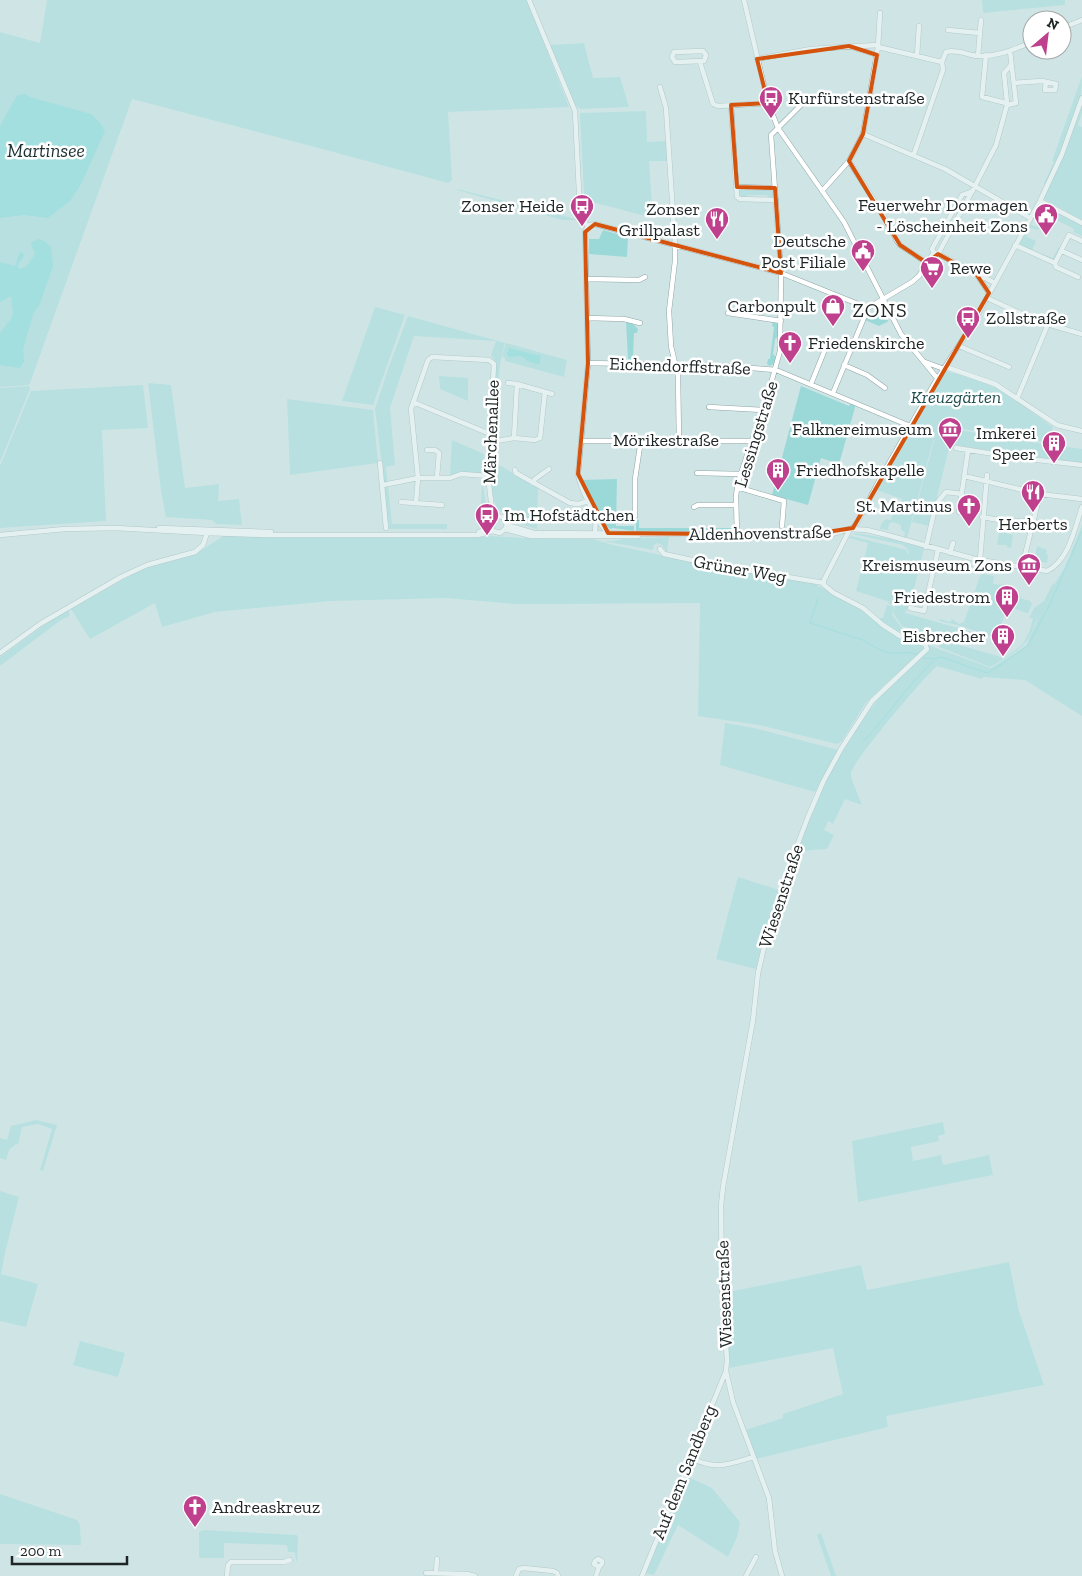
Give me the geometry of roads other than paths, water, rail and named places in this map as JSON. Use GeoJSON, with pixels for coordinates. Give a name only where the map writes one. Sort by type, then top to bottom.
{"type":"FeatureCollection","features":[{"type":"Feature","properties":{"kind":"street"},"geometry":{"type":"LineString","coordinates":[[529,0],[575,111],[581,216],[588,226]]}},
{"type":"Feature","properties":{"kind":"street"},"geometry":{"type":"LineString","coordinates":[[744,0],[768,103],[778,128],[847,227],[901,334],[938,378]]}},
{"type":"Feature","properties":{"kind":"street"},"geometry":{"type":"LineString","coordinates":[[822,191],[849,161],[863,134],[877,55],[880,13]]}},
{"type":"Feature","properties":{"kind":"street"},"geometry":{"type":"LineString","coordinates":[[978,56],[981,20]]}},
{"type":"Feature","properties":{"kind":"street"},"geometry":{"type":"LineString","coordinates":[[917,56],[919,26]]}},
{"type":"Feature","properties":{"kind":"street"},"geometry":{"type":"LineString","coordinates":[[948,30],[980,33]]}},
{"type":"Feature","properties":{"kind":"street"},"geometry":{"type":"LineString","coordinates":[[848,46],[877,55]]}},
{"type":"Feature","properties":{"kind":"street"},"geometry":{"type":"LineString","coordinates":[[757,59],[811,48],[878,46],[942,62]]}},
{"type":"Feature","properties":{"kind":"street"},"geometry":{"type":"LineString","coordinates":[[914,154],[943,70],[942,62],[946,52],[951,51],[978,56],[1010,51],[1022,46]]}},
{"type":"Feature","properties":{"kind":"street"},"geometry":{"type":"LineString","coordinates":[[703,51],[706,53],[706,59],[700,62],[675,62],[672,54],[674,52],[703,51]]}},
{"type":"Feature","properties":{"kind":"street"},"geometry":{"type":"LineString","coordinates":[[986,55],[982,97],[1007,104],[1016,103],[1010,51]]}},
{"type":"Feature","properties":{"kind":"street"},"geometry":{"type":"LineString","coordinates":[[700,62],[713,104],[718,106],[768,103]]}},
{"type":"Feature","properties":{"kind":"street"},"geometry":{"type":"LineString","coordinates":[[994,283],[936,254],[932,250],[962,195],[974,189],[996,145],[1007,104],[1004,73],[1011,65]]}},
{"type":"Feature","properties":{"kind":"street"},"geometry":{"type":"LineString","coordinates":[[1014,83],[1037,80],[1046,82]]}},
{"type":"Feature","properties":{"kind":"street"},"geometry":{"type":"LineString","coordinates":[[660,87],[667,116],[675,245],[669,311],[671,346],[678,376],[679,440]]}},
{"type":"Feature","properties":{"kind":"street"},"geometry":{"type":"LineString","coordinates":[[778,128],[810,96],[812,98]]}},
{"type":"Feature","properties":{"kind":"street"},"geometry":{"type":"LineString","coordinates":[[824,583],[828,571],[850,529],[858,521],[910,426],[959,346],[1040,201],[1062,154],[1082,98]]}},
{"type":"Feature","properties":{"kind":"street"},"geometry":{"type":"LineString","coordinates":[[731,105],[738,199],[776,200]]}},
{"type":"Feature","properties":{"kind":"street","name":"Lessingstraße"},"geometry":{"type":"LineString","coordinates":[[737,535],[736,505],[740,474],[763,410],[780,351],[781,273],[770,140],[771,135],[778,128]]}},
{"type":"Feature","properties":{"kind":"street"},"geometry":{"type":"LineString","coordinates":[[863,134],[914,154],[945,169],[974,189],[1030,218]]}},
{"type":"Feature","properties":{"kind":"street"},"geometry":{"type":"LineString","coordinates":[[849,161],[882,213],[896,241],[927,263]]}},
{"type":"Feature","properties":{"kind":"street"},"geometry":{"type":"LineString","coordinates":[[736,187],[775,188]]}},
{"type":"Feature","properties":{"kind":"street"},"geometry":{"type":"LineString","coordinates":[[1040,201],[1082,223]]}},
{"type":"Feature","properties":{"kind":"street"},"geometry":{"type":"LineString","coordinates":[[608,533],[601,525],[583,490],[578,474],[588,363],[585,232],[588,226],[594,224],[781,273],[868,308]]}},
{"type":"Feature","properties":{"kind":"street"},"geometry":{"type":"LineString","coordinates":[[1055,263],[1069,235],[1082,241]]}},
{"type":"Feature","properties":{"kind":"street"},"geometry":{"type":"LineString","coordinates":[[1015,245],[1055,263],[1056,267],[1078,277]]}},
{"type":"Feature","properties":{"kind":"street"},"geometry":{"type":"LineString","coordinates":[[1062,251],[1082,260]]}},
{"type":"Feature","properties":{"kind":"street"},"geometry":{"type":"LineString","coordinates":[[833,393],[868,308],[912,282],[936,254]]}},
{"type":"Feature","properties":{"kind":"street"},"geometry":{"type":"LineString","coordinates":[[977,275],[988,295],[1048,324],[1082,334]]}},
{"type":"Feature","properties":{"kind":"street"},"geometry":{"type":"LineString","coordinates":[[587,279],[639,280],[645,277]]}},
{"type":"Feature","properties":{"kind":"street"},"geometry":{"type":"LineString","coordinates":[[728,314],[781,321]]}},
{"type":"Feature","properties":{"kind":"street"},"geometry":{"type":"LineString","coordinates":[[587,318],[624,319],[640,323]]}},
{"type":"Feature","properties":{"kind":"street"},"geometry":{"type":"LineString","coordinates":[[1017,399],[1048,324]]}},
{"type":"Feature","properties":{"kind":"street"},"geometry":{"type":"LineString","coordinates":[[811,384],[828,342]]}},
{"type":"Feature","properties":{"kind":"street"},"geometry":{"type":"LineString","coordinates":[[959,346],[1009,367]]}},
{"type":"Feature","properties":{"kind":"street","name":"Märchenallee"},"geometry":{"type":"LineString","coordinates":[[413,402],[430,357],[493,362],[488,476],[493,518]]}},
{"type":"Feature","properties":{"kind":"street"},"geometry":{"type":"LineString","coordinates":[[921,360],[995,384],[1057,425],[1082,431]]}},
{"type":"Feature","properties":{"kind":"street","name":"Eichendorffstraße"},"geometry":{"type":"LineString","coordinates":[[588,363],[726,366],[776,370],[910,426]]}},
{"type":"Feature","properties":{"kind":"street"},"geometry":{"type":"LineString","coordinates":[[844,365],[867,375],[885,388]]}},
{"type":"Feature","properties":{"kind":"street"},"geometry":{"type":"LineString","coordinates":[[508,382],[552,394]]}},
{"type":"Feature","properties":{"kind":"street"},"geometry":{"type":"LineString","coordinates":[[514,438],[517,384]]}},
{"type":"Feature","properties":{"kind":"street"},"geometry":{"type":"LineString","coordinates":[[490,442],[514,438],[535,440],[540,438],[545,392]]}},
{"type":"Feature","properties":{"kind":"street"},"geometry":{"type":"LineString","coordinates":[[416,503],[418,478],[411,409],[413,402],[490,434]]}},
{"type":"Feature","properties":{"kind":"street"},"geometry":{"type":"LineString","coordinates":[[709,407],[763,410]]}},
{"type":"Feature","properties":{"kind":"street"},"geometry":{"type":"LineString","coordinates":[[635,516],[636,479],[641,440]]}},
{"type":"Feature","properties":{"kind":"street","name":"Mörikestraße"},"geometry":{"type":"LineString","coordinates":[[580,441],[752,441]]}},
{"type":"Feature","properties":{"kind":"street"},"geometry":{"type":"LineString","coordinates":[[956,448],[1082,465]]}},
{"type":"Feature","properties":{"kind":"street"},"geometry":{"type":"LineString","coordinates":[[427,450],[438,452],[437,477]]}},
{"type":"Feature","properties":{"kind":"street"},"geometry":{"type":"LineString","coordinates":[[959,512],[968,450]]}},
{"type":"Feature","properties":{"kind":"street"},"geometry":{"type":"LineString","coordinates":[[380,463],[386,528]]}},
{"type":"Feature","properties":{"kind":"street"},"geometry":{"type":"LineString","coordinates":[[533,483],[549,469]]}},
{"type":"Feature","properties":{"kind":"street"},"geometry":{"type":"LineString","coordinates":[[515,470],[516,473],[570,503],[578,504],[589,501]]}},
{"type":"Feature","properties":{"kind":"street"},"geometry":{"type":"LineString","coordinates":[[697,473],[740,474]]}},
{"type":"Feature","properties":{"kind":"street"},"geometry":{"type":"LineString","coordinates":[[383,485],[418,478],[450,478],[461,474],[488,476]]}},
{"type":"Feature","properties":{"kind":"street"},"geometry":{"type":"LineString","coordinates":[[964,476],[987,478],[1040,494],[1082,499]]}},
{"type":"Feature","properties":{"kind":"street"},"geometry":{"type":"LineString","coordinates":[[980,560],[982,517],[987,478]]}},
{"type":"Feature","properties":{"kind":"street"},"geometry":{"type":"LineString","coordinates":[[737,487],[784,501],[782,526]]}},
{"type":"Feature","properties":{"kind":"street"},"geometry":{"type":"LineString","coordinates":[[926,547],[936,504],[946,492],[962,494]]}},
{"type":"Feature","properties":{"kind":"street"},"geometry":{"type":"LineString","coordinates":[[1022,567],[1040,494]]}},
{"type":"Feature","properties":{"kind":"street"},"geometry":{"type":"LineString","coordinates":[[401,502],[442,505]]}},
{"type":"Feature","properties":{"kind":"street","name":"Märchenallee"},"geometry":{"type":"LineString","coordinates":[[491,502],[499,516]]}},
{"type":"Feature","properties":{"kind":"street"},"geometry":{"type":"LineString","coordinates":[[694,507],[698,505],[736,505]]}},
{"type":"Feature","properties":{"kind":"street","name":"Aldenhovenstraße"},"geometry":{"type":"LineString","coordinates":[[598,535],[608,533],[822,534],[850,529],[867,530],[980,560],[1049,571],[1062,559],[1082,507]]}},
{"type":"Feature","properties":{"kind":"street"},"geometry":{"type":"LineString","coordinates":[[596,515],[598,535]]}},
{"type":"Feature","properties":{"kind":"street"},"geometry":{"type":"LineString","coordinates":[[115,528],[207,533],[300,534],[471,534],[484,534],[493,531],[500,533],[506,527],[506,520],[499,516],[493,518],[490,525],[481,532],[471,534]]}},
{"type":"Feature","properties":{"kind":"street"},"geometry":{"type":"LineString","coordinates":[[982,517],[1034,521]]}},
{"type":"Feature","properties":{"kind":"street"},"geometry":{"type":"LineString","coordinates":[[858,521],[867,530]]}},
{"type":"Feature","properties":{"kind":"street"},"geometry":{"type":"LineString","coordinates":[[490,525],[493,531]]}},
{"type":"Feature","properties":{"kind":"street"},"geometry":{"type":"LineString","coordinates":[[598,535],[601,525]]}},
{"type":"Feature","properties":{"kind":"street"},"geometry":{"type":"LineString","coordinates":[[506,527],[531,536],[582,537],[584,535],[598,535]]}},
{"type":"Feature","properties":{"kind":"street","name":"Aldenhovenstraße"},"geometry":{"type":"LineString","coordinates":[[506,527],[534,533],[598,535],[669,534]]}},
{"type":"Feature","properties":{"kind":"street"},"geometry":{"type":"LineString","coordinates":[[0,535],[65,529],[115,528],[211,529],[300,534]]}},
{"type":"Feature","properties":{"kind":"street"},"geometry":{"type":"LineString","coordinates":[[0,653],[46,621],[120,577],[146,565],[195,552],[203,545],[207,533]]}},
{"type":"Feature","properties":{"kind":"street"},"geometry":{"type":"LineString","coordinates":[[950,553],[953,543]]}},
{"type":"Feature","properties":{"kind":"street","name":"Grüner Weg"},"geometry":{"type":"LineString","coordinates":[[660,549],[664,554],[824,583]]}},
{"type":"Feature","properties":{"kind":"street"},"geometry":{"type":"LineString","coordinates":[[910,608],[924,610],[938,550]]}},
{"type":"Feature","properties":{"kind":"street","name":"Wiesenstraße"},"geometry":{"type":"LineString","coordinates":[[726,1370],[721,1260],[723,1187],[753,1020],[758,973],[764,946],[791,860],[820,788],[841,749],[872,700],[927,649],[926,644],[892,632],[870,612],[834,593],[824,583]]}},
{"type":"Feature","properties":{"kind":"street"},"geometry":{"type":"LineString","coordinates":[[726,1370],[733,1402],[769,1498],[775,1551],[782,1576]]}},
{"type":"Feature","properties":{"kind":"street","name":"Auf dem Sandberg"},"geometry":{"type":"LineString","coordinates":[[645,1575],[726,1370]]}},
{"type":"Feature","properties":{"kind":"street"},"geometry":{"type":"LineString","coordinates":[[690,1458],[718,1467],[753,1457]]}},
{"type":"Feature","properties":{"kind":"street"},"geometry":{"type":"LineString","coordinates":[[746,1576],[756,1557]]}},
{"type":"Feature","properties":{"kind":"street"},"geometry":{"type":"LineString","coordinates":[[436,1572],[437,1559]]}},
{"type":"Feature","properties":{"kind":"street"},"geometry":{"type":"LineString","coordinates":[[227,1576],[228,1565],[231,1562],[284,1562],[290,1560]]}},
{"type":"Feature","properties":{"kind":"street"},"geometry":{"type":"LineString","coordinates":[[596,1576],[599,1567]]}},
{"type":"Feature","properties":{"kind":"street"},"geometry":{"type":"LineString","coordinates":[[516,1576],[519,1569],[524,1568],[553,1571],[558,1576]]}},
{"type":"Feature","properties":{"kind":"street"},"geometry":{"type":"LineString","coordinates":[[426,1573],[436,1572],[475,1576]]}},
{"type":"Feature","properties":{"kind":"water","name":"Martinsee"},"geometry":{"type":"Polygon","coordinates":[[[25,94],[91,114],[105,131],[81,184],[70,201],[48,218],[24,215],[0,218],[0,126],[18,95],[25,94]]]}},
{"type":"Feature","properties":{"kind":"water"},"geometry":{"type":"Polygon","coordinates":[[[39,239],[51,247],[53,266],[40,304],[34,312],[26,338],[23,351],[24,361],[20,368],[0,365],[0,333],[11,319],[13,312],[11,296],[0,302],[0,262],[15,266],[20,252],[22,252],[24,255],[17,267],[20,269],[27,266],[35,254],[31,245],[32,242],[39,239]]]}},
{"type":"Feature","properties":{"kind":"water"},"geometry":{"type":"Polygon","coordinates":[[[509,348],[541,356],[539,364],[527,361],[521,356],[509,357],[507,354],[509,348]]]}},
{"type":"Feature","properties":{"kind":"waterway"},"geometry":{"type":"LineString","coordinates":[[923,658],[935,659],[941,657],[987,673],[1029,644],[1051,602],[1082,531]]}},
{"type":"Feature","properties":{"kind":"waterway"},"geometry":{"type":"LineString","coordinates":[[818,599],[810,623],[863,640],[885,652],[905,652],[917,655]]}},
{"type":"Feature","properties":{"kind":"waterway"},"geometry":{"type":"LineString","coordinates":[[863,742],[934,660]]}},
{"type":"Feature","properties":{"kind":"place","name":"Kurfürstenstraße"},"geometry":{"type":"Point","coordinates":[771,119]}},
{"type":"Feature","properties":{"kind":"place","name":"Zonser Heide"},"geometry":{"type":"Point","coordinates":[582,227]}},
{"type":"Feature","properties":{"kind":"place","name":"Feuerwehr Dormagen - Löscheinheit Zons"},"geometry":{"type":"Point","coordinates":[1046,236]}},
{"type":"Feature","properties":{"kind":"place","name":"Zonser Grillpalast"},"geometry":{"type":"Point","coordinates":[717,240]}},
{"type":"Feature","properties":{"kind":"place","name":"Deutsche Post Filiale"},"geometry":{"type":"Point","coordinates":[863,272]}},
{"type":"Feature","properties":{"kind":"place","name":"Rewe"},"geometry":{"type":"Point","coordinates":[932,289]}},
{"type":"Feature","properties":{"kind":"place","name":"Carbonpult"},"geometry":{"type":"Point","coordinates":[833,327]}},
{"type":"Feature","properties":{"kind":"place","name":"Zollstraße"},"geometry":{"type":"Point","coordinates":[968,339]}},
{"type":"Feature","properties":{"kind":"place","name":"Friedenskirche"},"geometry":{"type":"Point","coordinates":[790,364]}},
{"type":"Feature","properties":{"kind":"place","name":"Falknereimuseum"},"geometry":{"type":"Point","coordinates":[950,450]}},
{"type":"Feature","properties":{"kind":"place","name":"Imkerei Speer"},"geometry":{"type":"Point","coordinates":[1054,464]}},
{"type":"Feature","properties":{"kind":"place","name":"Friedhofskapelle"},"geometry":{"type":"Point","coordinates":[778,491]}},
{"type":"Feature","properties":{"kind":"place","name":"Herberts"},"geometry":{"type":"Point","coordinates":[1033,513]}},
{"type":"Feature","properties":{"kind":"place","name":"St. Martinus"},"geometry":{"type":"Point","coordinates":[969,527]}},
{"type":"Feature","properties":{"kind":"place","name":"Im Hofstädtchen"},"geometry":{"type":"Point","coordinates":[487,536]}},
{"type":"Feature","properties":{"kind":"place","name":"Kreismuseum Zons"},"geometry":{"type":"Point","coordinates":[1029,586]}},
{"type":"Feature","properties":{"kind":"place","name":"Friedestrom"},"geometry":{"type":"Point","coordinates":[1007,618]}},
{"type":"Feature","properties":{"kind":"place","name":"Eisbrecher"},"geometry":{"type":"Point","coordinates":[1003,657]}},
{"type":"Feature","properties":{"kind":"place","name":"Andreaskreuz"},"geometry":{"type":"Point","coordinates":[195,1528]}},
{"type":"Feature","properties":{"kind":"district","name":"ZONS"},"geometry":{"type":"Point","coordinates":[880,310]}},
{"type":"Feature","properties":{"kind":"park label","name":"Kreuzgärten"},"geometry":{"type":"Point","coordinates":[956,397]}}]}
